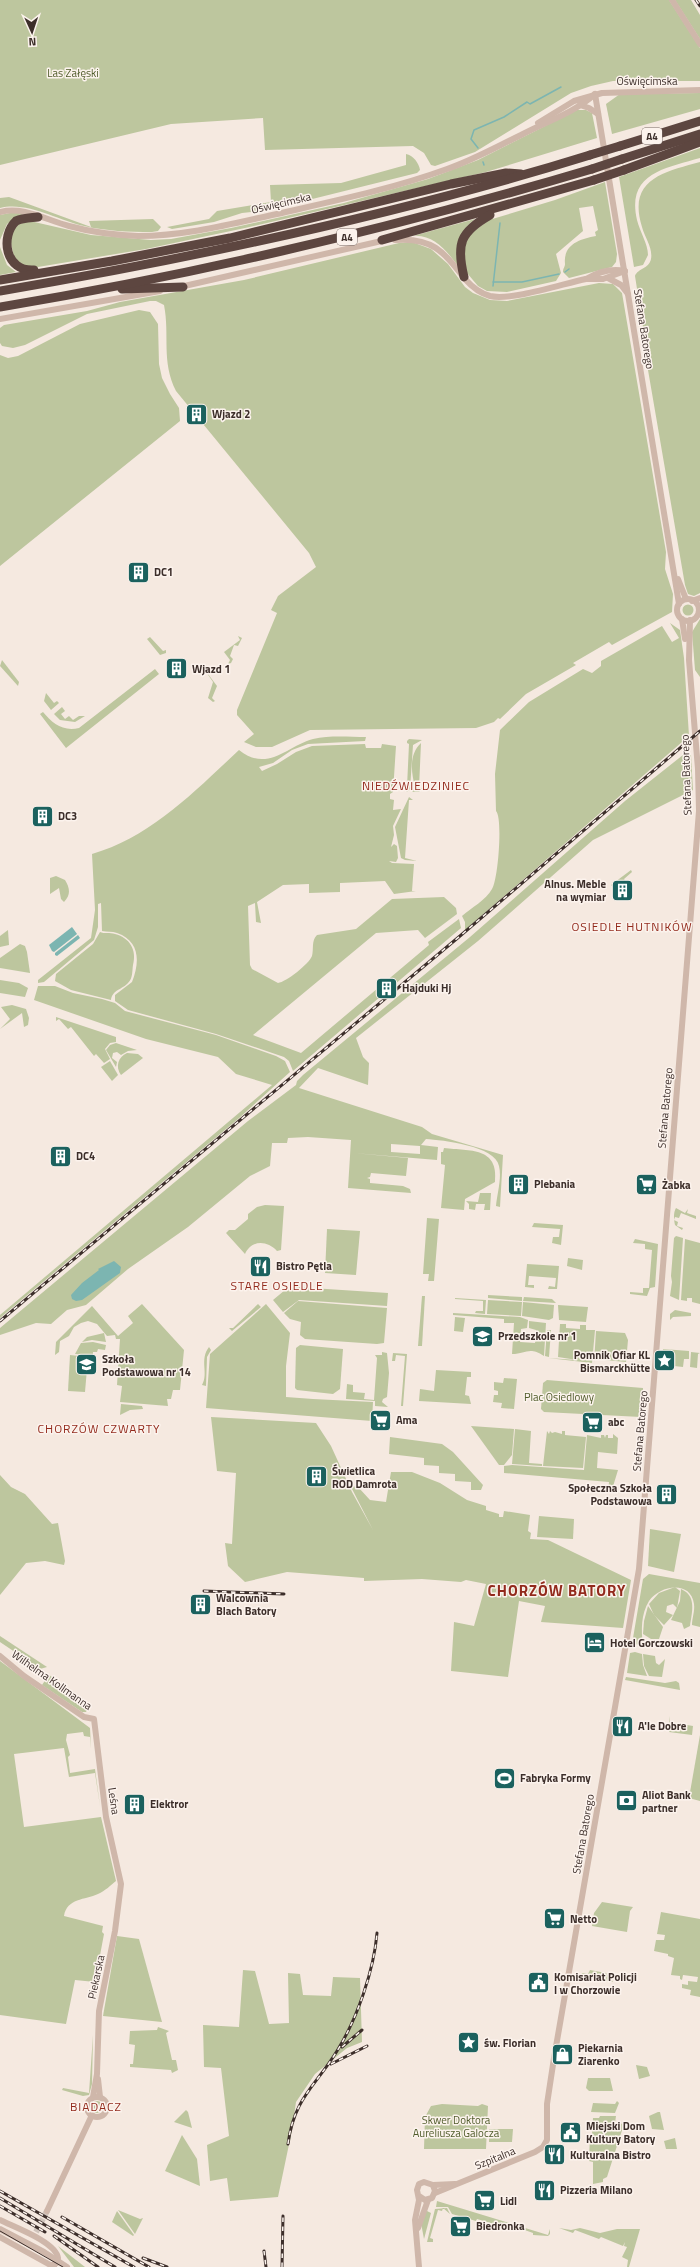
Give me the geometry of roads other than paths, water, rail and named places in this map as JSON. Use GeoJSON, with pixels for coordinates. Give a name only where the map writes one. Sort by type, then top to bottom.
{"type":"FeatureCollection","features":[{"type":"Feature","properties":{"kind":"highway","name":"A4"},"geometry":{"type":"LineString","coordinates":[[0,291],[161,263],[287,236],[529,174],[700,121]]}},
{"type":"Feature","properties":{"kind":"highway","name":"A4"},"geometry":{"type":"LineString","coordinates":[[0,307],[215,266],[336,239],[467,205],[592,169],[700,134]]}},
{"type":"Feature","properties":{"kind":"highway"},"geometry":{"type":"LineString","coordinates":[[382,240],[506,207],[594,180],[700,142]]}},
{"type":"Feature","properties":{"kind":"highway"},"geometry":{"type":"LineString","coordinates":[[0,280],[237,236],[451,184],[506,173],[529,174]]}},
{"type":"Feature","properties":{"kind":"highway"},"geometry":{"type":"LineString","coordinates":[[464,277],[459,259],[460,249],[465,234],[480,221],[506,207]]}},
{"type":"Feature","properties":{"kind":"highway"},"geometry":{"type":"LineString","coordinates":[[38,217],[22,219],[14,223],[6,232],[3,247],[8,260],[14,266],[24,270],[47,272]]}},
{"type":"Feature","properties":{"kind":"highway"},"geometry":{"type":"LineString","coordinates":[[98,289],[183,287]]}},
{"type":"Feature","properties":{"kind":"street"},"geometry":{"type":"LineString","coordinates":[[672,0],[700,44]]}},
{"type":"Feature","properties":{"kind":"street","name":"Oświęcimska"},"geometry":{"type":"LineString","coordinates":[[520,135],[574,101],[595,94],[616,91],[700,90]]}},
{"type":"Feature","properties":{"kind":"street","name":"Oświęcimska"},"geometry":{"type":"LineString","coordinates":[[0,212],[20,210],[38,217],[86,230],[119,234],[164,235],[198,231],[299,209],[422,178],[472,159],[580,106],[595,94]]}},
{"type":"Feature","properties":{"kind":"street","name":"Stefana Batorego"},"geometry":{"type":"LineString","coordinates":[[595,94],[679,604]]}},
{"type":"Feature","properties":{"kind":"street"},"geometry":{"type":"LineString","coordinates":[[580,106],[589,108],[598,114]]}},
{"type":"Feature","properties":{"kind":"street"},"geometry":{"type":"LineString","coordinates":[[0,319],[183,287],[382,240],[413,239],[426,242],[442,252],[480,293],[501,297],[586,279],[594,275],[613,270],[625,271]]}},
{"type":"Feature","properties":{"kind":"street"},"geometry":{"type":"LineString","coordinates":[[586,279],[595,281],[608,278],[625,271]]}},
{"type":"Feature","properties":{"kind":"street"},"geometry":{"type":"LineString","coordinates":[[608,278],[621,285],[629,295]]}},
{"type":"Feature","properties":{"kind":"street","name":"Stefana Batorego"},"geometry":{"type":"LineString","coordinates":[[674,567],[689,600]]}},
{"type":"Feature","properties":{"kind":"street"},"geometry":{"type":"LineString","coordinates":[[689,600],[699,607],[697,615],[690,620],[682,619],[677,611],[679,604],[689,600],[700,598]]}},
{"type":"Feature","properties":{"kind":"street","name":"Stefana Batorego"},"geometry":{"type":"LineString","coordinates":[[541,2149],[547,2140],[547,2104],[555,2048],[639,1569],[669,1178],[684,1017],[698,811],[698,777],[689,660],[682,619]]}},
{"type":"Feature","properties":{"kind":"street","name":"Stefana Batorego"},"geometry":{"type":"LineString","coordinates":[[689,660],[690,620]]}},
{"type":"Feature","properties":{"kind":"street","name":"Wilhelma Kollmanna"},"geometry":{"type":"LineString","coordinates":[[0,1656],[24,1676],[84,1717],[94,1719]]}},
{"type":"Feature","properties":{"kind":"street","name":"Leśna"},"geometry":{"type":"LineString","coordinates":[[94,1719],[106,1817],[122,1884]]}},
{"type":"Feature","properties":{"kind":"street","name":"Piekarska"},"geometry":{"type":"LineString","coordinates":[[93,2097],[97,2074],[99,2011],[115,1931],[122,1884]]}},
{"type":"Feature","properties":{"kind":"street","name":"Piekarska"},"geometry":{"type":"LineString","coordinates":[[97,2074],[100,2097]]}},
{"type":"Feature","properties":{"kind":"street"},"geometry":{"type":"LineString","coordinates":[[93,2097],[100,2097],[106,2102],[106,2110],[100,2116],[92,2115],[88,2111],[87,2103],[93,2097]]}},
{"type":"Feature","properties":{"kind":"street"},"geometry":{"type":"LineString","coordinates":[[47,2211],[92,2115]]}},
{"type":"Feature","properties":{"kind":"street","name":"Szpitalna"},"geometry":{"type":"LineString","coordinates":[[435,2193],[541,2149]]}},
{"type":"Feature","properties":{"kind":"street"},"geometry":{"type":"LineString","coordinates":[[418,2229],[428,2200],[435,2193],[433,2185],[427,2182],[420,2184],[417,2190],[419,2196],[416,2220],[418,2229],[419,2267]]}},
{"type":"Feature","properties":{"kind":"street","name":"Szpitalna"},"geometry":{"type":"LineString","coordinates":[[433,2185],[456,2184]]}},
{"type":"Feature","properties":{"kind":"street"},"geometry":{"type":"LineString","coordinates":[[419,2196],[428,2200]]}},
{"type":"Feature","properties":{"kind":"street"},"geometry":{"type":"LineString","coordinates":[[0,2220],[34,2234],[55,2252],[58,2260]]}},
{"type":"Feature","properties":{"kind":"street"},"geometry":{"type":"LineString","coordinates":[[0,2229],[58,2260],[67,2267]]}},
{"type":"Feature","properties":{"kind":"street"},"geometry":{"type":"LineString","coordinates":[[0,2237],[53,2266],[58,2260]]}},
{"type":"Feature","properties":{"kind":"water"},"geometry":{"type":"Polygon","coordinates":[[[72,927],[77,934],[54,952],[52,951],[49,945],[72,927]]]}},
{"type":"Feature","properties":{"kind":"water"},"geometry":{"type":"Polygon","coordinates":[[[78,935],[80,938],[57,956],[55,955],[55,953],[78,935]]]}},
{"type":"Feature","properties":{"kind":"water"},"geometry":{"type":"Polygon","coordinates":[[[114,1261],[121,1267],[120,1273],[82,1300],[76,1301],[72,1299],[71,1295],[82,1283],[99,1270],[98,1269],[114,1261]]]}},
{"type":"Feature","properties":{"kind":"waterway"},"geometry":{"type":"LineString","coordinates":[[478,148],[471,139],[474,130],[504,117],[527,102],[530,104],[561,87]]}},
{"type":"Feature","properties":{"kind":"waterway"},"geometry":{"type":"LineString","coordinates":[[493,286],[500,223]]}},
{"type":"Feature","properties":{"kind":"waterway"},"geometry":{"type":"LineString","coordinates":[[565,272],[569,269]]}},
{"type":"Feature","properties":{"kind":"waterway"},"geometry":{"type":"LineString","coordinates":[[493,282],[522,282],[559,274]]}},
{"type":"Feature","properties":{"kind":"tunnel"},"geometry":{"type":"LineString","coordinates":[[36,2232],[47,2211]]}},
{"type":"Feature","properties":{"kind":"tram line"},"geometry":{"type":"LineString","coordinates":[[0,2231],[63,2267]]}},
{"type":"Feature","properties":{"kind":"railway"},"geometry":{"type":"LineString","coordinates":[[696,0],[700,6]]}},
{"type":"Feature","properties":{"kind":"railway"},"geometry":{"type":"LineString","coordinates":[[0,1321],[460,936],[700,731]]}},
{"type":"Feature","properties":{"kind":"railway"},"geometry":{"type":"LineString","coordinates":[[204,1591],[284,1594]]}},
{"type":"Feature","properties":{"kind":"railway"},"geometry":{"type":"LineString","coordinates":[[288,2144],[291,2128],[300,2104],[337,2051],[358,2009],[372,1963],[377,1933]]}},
{"type":"Feature","properties":{"kind":"railway"},"geometry":{"type":"LineString","coordinates":[[342,2047],[362,2030]]}},
{"type":"Feature","properties":{"kind":"railway"},"geometry":{"type":"LineString","coordinates":[[331,2064],[367,2046]]}},
{"type":"Feature","properties":{"kind":"railway"},"geometry":{"type":"LineString","coordinates":[[0,2191],[134,2267]]}},
{"type":"Feature","properties":{"kind":"railway"},"geometry":{"type":"LineString","coordinates":[[0,2198],[115,2267]]}},
{"type":"Feature","properties":{"kind":"railway"},"geometry":{"type":"LineString","coordinates":[[0,2206],[45,2232]]}},
{"type":"Feature","properties":{"kind":"railway"},"geometry":{"type":"LineString","coordinates":[[282,2267],[283,2216]]}},
{"type":"Feature","properties":{"kind":"railway"},"geometry":{"type":"LineString","coordinates":[[62,2217],[149,2267]]}},
{"type":"Feature","properties":{"kind":"railway"},"geometry":{"type":"LineString","coordinates":[[54,2236],[98,2267]]}},
{"type":"Feature","properties":{"kind":"railway"},"geometry":{"type":"LineString","coordinates":[[264,2251],[266,2267]]}},
{"type":"Feature","properties":{"kind":"railway"},"geometry":{"type":"LineString","coordinates":[[143,2258],[167,2267]]}},
{"type":"Feature","properties":{"kind":"place","name":"Wjazd 2"},"geometry":{"type":"Point","coordinates":[196,414]}},
{"type":"Feature","properties":{"kind":"place","name":"DC1"},"geometry":{"type":"Point","coordinates":[138,572]}},
{"type":"Feature","properties":{"kind":"place","name":"Wjazd 1"},"geometry":{"type":"Point","coordinates":[177,669]}},
{"type":"Feature","properties":{"kind":"place","name":"DC3"},"geometry":{"type":"Point","coordinates":[42,816]}},
{"type":"Feature","properties":{"kind":"place","name":"Alnus. Meble na wymiar"},"geometry":{"type":"Point","coordinates":[622,890]}},
{"type":"Feature","properties":{"kind":"place","name":"Hajduki Hj"},"geometry":{"type":"Point","coordinates":[386,988]}},
{"type":"Feature","properties":{"kind":"place","name":"DC4"},"geometry":{"type":"Point","coordinates":[60,1156]}},
{"type":"Feature","properties":{"kind":"place","name":"Plebania"},"geometry":{"type":"Point","coordinates":[518,1184]}},
{"type":"Feature","properties":{"kind":"place","name":"Żabka"},"geometry":{"type":"Point","coordinates":[647,1185]}},
{"type":"Feature","properties":{"kind":"place","name":"Bistro Pętla"},"geometry":{"type":"Point","coordinates":[260,1266]}},
{"type":"Feature","properties":{"kind":"place","name":"Przedszkole nr 1"},"geometry":{"type":"Point","coordinates":[483,1336]}},
{"type":"Feature","properties":{"kind":"place","name":"Pomnik Ofiar KL Bismarckhütte"},"geometry":{"type":"Point","coordinates":[665,1361]}},
{"type":"Feature","properties":{"kind":"place","name":"Szkoła Podstawowa nr 14"},"geometry":{"type":"Point","coordinates":[86,1365]}},
{"type":"Feature","properties":{"kind":"place","name":"Ama"},"geometry":{"type":"Point","coordinates":[381,1420]}},
{"type":"Feature","properties":{"kind":"place","name":"abc"},"geometry":{"type":"Point","coordinates":[593,1422]}},
{"type":"Feature","properties":{"kind":"place","name":"Świetlica ROD Damrota"},"geometry":{"type":"Point","coordinates":[316,1477]}},
{"type":"Feature","properties":{"kind":"place","name":"Społeczna Szkoła Podstawowa"},"geometry":{"type":"Point","coordinates":[667,1494]}},
{"type":"Feature","properties":{"kind":"place","name":"Walcownia Blach Batory"},"geometry":{"type":"Point","coordinates":[201,1604]}},
{"type":"Feature","properties":{"kind":"place","name":"Hotel Gorczowski"},"geometry":{"type":"Point","coordinates":[594,1643]}},
{"type":"Feature","properties":{"kind":"place","name":"A'le Dobre"},"geometry":{"type":"Point","coordinates":[622,1726]}},
{"type":"Feature","properties":{"kind":"place","name":"Fabryka Formy"},"geometry":{"type":"Point","coordinates":[505,1778]}},
{"type":"Feature","properties":{"kind":"place","name":"Aliot Bank partner"},"geometry":{"type":"Point","coordinates":[627,1801]}},
{"type":"Feature","properties":{"kind":"place","name":"Elektror"},"geometry":{"type":"Point","coordinates":[135,1804]}},
{"type":"Feature","properties":{"kind":"place","name":"Netto"},"geometry":{"type":"Point","coordinates":[554,1919]}},
{"type":"Feature","properties":{"kind":"place","name":"Komisariat Policji I w Chorzowie"},"geometry":{"type":"Point","coordinates":[539,1983]}},
{"type":"Feature","properties":{"kind":"place","name":"św. Florian"},"geometry":{"type":"Point","coordinates":[469,2043]}},
{"type":"Feature","properties":{"kind":"place","name":"Piekarnia Ziarenko"},"geometry":{"type":"Point","coordinates":[563,2054]}},
{"type":"Feature","properties":{"kind":"place","name":"Miejski Dom Kultury Batory"},"geometry":{"type":"Point","coordinates":[570,2132]}},
{"type":"Feature","properties":{"kind":"place","name":"Kulturalna Bistro"},"geometry":{"type":"Point","coordinates":[555,2155]}},
{"type":"Feature","properties":{"kind":"place","name":"Pizzeria Milano"},"geometry":{"type":"Point","coordinates":[544,2190]}},
{"type":"Feature","properties":{"kind":"place","name":"Lidl"},"geometry":{"type":"Point","coordinates":[485,2201]}},
{"type":"Feature","properties":{"kind":"place","name":"Biedronka"},"geometry":{"type":"Point","coordinates":[461,2226]}},
{"type":"Feature","properties":{"kind":"district","name":"NIEDŹWIEDZINIEC"},"geometry":{"type":"Point","coordinates":[416,786]}},
{"type":"Feature","properties":{"kind":"district","name":"OSIEDLE HUTNIKÓW"},"geometry":{"type":"Point","coordinates":[632,927]}},
{"type":"Feature","properties":{"kind":"district","name":"STARE OSIEDLE"},"geometry":{"type":"Point","coordinates":[277,1286]}},
{"type":"Feature","properties":{"kind":"district","name":"CHORZÓW CZWARTY"},"geometry":{"type":"Point","coordinates":[99,1429]}},
{"type":"Feature","properties":{"kind":"district","name":"CHORZÓW BATORY"},"geometry":{"type":"Point","coordinates":[557,1591]}},
{"type":"Feature","properties":{"kind":"district","name":"BIADACZ"},"geometry":{"type":"Point","coordinates":[96,2107]}},
{"type":"Feature","properties":{"kind":"park label","name":"Las Załęski"},"geometry":{"type":"Point","coordinates":[73,73]}},
{"type":"Feature","properties":{"kind":"park label","name":"Plac Osiedlowy"},"geometry":{"type":"Point","coordinates":[559,1397]}},
{"type":"Feature","properties":{"kind":"park label","name":"Skwer Doktora Aureliusza Galocza"},"geometry":{"type":"Point","coordinates":[456,2126]}}]}
